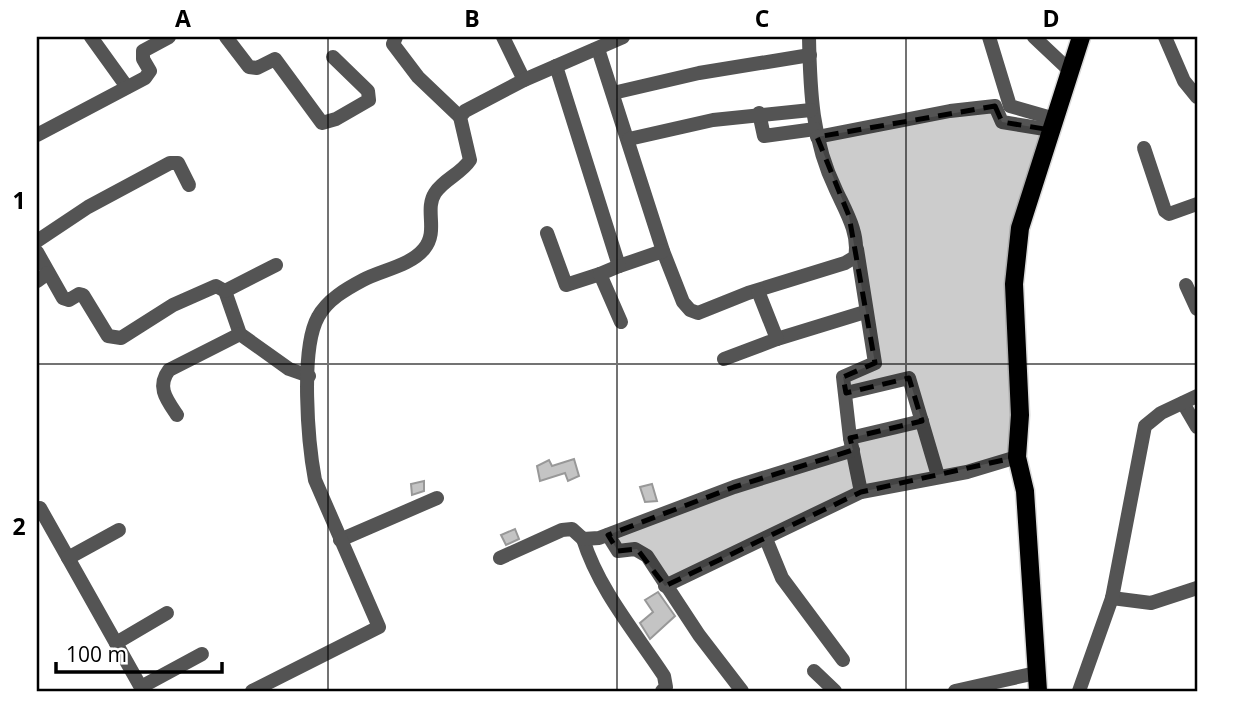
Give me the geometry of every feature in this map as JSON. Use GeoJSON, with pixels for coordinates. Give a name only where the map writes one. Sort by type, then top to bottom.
{"type":"FeatureCollection","features":[{"type":"Feature","properties":{"kind":"main road"},"geometry":{"type":"LineString","coordinates":[[1037,682],[1025,491],[1017,457],[1020,415],[1014,284],[1020,228],[1081,37]]}},
{"type":"Feature","properties":{"kind":"street"},"geometry":{"type":"LineString","coordinates":[[91,37],[127,87]]}},
{"type":"Feature","properties":{"kind":"street"},"geometry":{"type":"LineString","coordinates":[[37,135],[149,74],[143,51],[169,37]]}},
{"type":"Feature","properties":{"kind":"street"},"geometry":{"type":"LineString","coordinates":[[226,37],[249,67],[257,68],[275,59],[322,123],[336,119],[369,100],[368,91],[333,57]]}},
{"type":"Feature","properties":{"kind":"street"},"geometry":{"type":"LineString","coordinates":[[252,691],[379,627],[340,540],[313,469],[308,344],[318,315],[328,302],[363,280],[411,260],[428,242],[433,234],[432,203],[435,193],[465,168],[470,160],[460,117],[418,77],[393,44],[396,37]]}},
{"type":"Feature","properties":{"kind":"street"},"geometry":{"type":"LineString","coordinates":[[503,37],[524,80]]}},
{"type":"Feature","properties":{"kind":"street"},"geometry":{"type":"LineString","coordinates":[[460,117],[477,103],[623,37]]}},
{"type":"Feature","properties":{"kind":"street"},"geometry":{"type":"LineString","coordinates":[[809,37],[811,110],[822,161],[849,216],[857,249],[875,363],[843,377],[861,492]]}},
{"type":"Feature","properties":{"kind":"street"},"geometry":{"type":"LineString","coordinates":[[989,37],[1010,106],[1053,125]]}},
{"type":"Feature","properties":{"kind":"street"},"geometry":{"type":"LineString","coordinates":[[1034,37],[1069,71]]}},
{"type":"Feature","properties":{"kind":"street"},"geometry":{"type":"LineString","coordinates":[[1165,37],[1184,81],[1197,97]]}},
{"type":"Feature","properties":{"kind":"street"},"geometry":{"type":"LineString","coordinates":[[598,49],[663,251],[683,302],[690,310],[698,313],[845,263],[855,257],[857,249]]}},
{"type":"Feature","properties":{"kind":"street"},"geometry":{"type":"LineString","coordinates":[[613,93],[699,73],[810,55]]}},
{"type":"Feature","properties":{"kind":"street"},"geometry":{"type":"LineString","coordinates":[[556,66],[619,266]]}},
{"type":"Feature","properties":{"kind":"street"},"geometry":{"type":"LineString","coordinates":[[759,113],[764,136],[816,133],[995,106],[1002,122],[1053,125]]}},
{"type":"Feature","properties":{"kind":"street"},"geometry":{"type":"LineString","coordinates":[[629,139],[759,113],[811,110]]}},
{"type":"Feature","properties":{"kind":"street"},"geometry":{"type":"LineString","coordinates":[[1144,148],[1165,211],[1169,214],[1197,204]]}},
{"type":"Feature","properties":{"kind":"street"},"geometry":{"type":"LineString","coordinates":[[37,241],[88,207],[170,163],[178,163],[189,186]]}},
{"type":"Feature","properties":{"kind":"street"},"geometry":{"type":"LineString","coordinates":[[547,233],[566,285],[663,251]]}},
{"type":"Feature","properties":{"kind":"street"},"geometry":{"type":"LineString","coordinates":[[37,253],[42,277],[65,300],[83,295],[108,336],[114,339],[216,286],[225,291],[240,334],[289,369],[309,376]]}},
{"type":"Feature","properties":{"kind":"street"},"geometry":{"type":"LineString","coordinates":[[225,291],[276,265]]}},
{"type":"Feature","properties":{"kind":"street"},"geometry":{"type":"LineString","coordinates":[[600,274],[621,323]]}},
{"type":"Feature","properties":{"kind":"street"},"geometry":{"type":"LineString","coordinates":[[1186,285],[1197,309]]}},
{"type":"Feature","properties":{"kind":"street"},"geometry":{"type":"LineString","coordinates":[[758,291],[776,339]]}},
{"type":"Feature","properties":{"kind":"street"},"geometry":{"type":"LineString","coordinates":[[724,359],[776,339],[865,312]]}},
{"type":"Feature","properties":{"kind":"street"},"geometry":{"type":"LineString","coordinates":[[177,415],[163,393],[163,379],[169,370],[240,334]]}},
{"type":"Feature","properties":{"kind":"street"},"geometry":{"type":"LineString","coordinates":[[846,393],[908,378],[938,476]]}},
{"type":"Feature","properties":{"kind":"street"},"geometry":{"type":"LineString","coordinates":[[1079,691],[1112,598],[1145,426],[1161,413],[1197,396]]}},
{"type":"Feature","properties":{"kind":"street"},"geometry":{"type":"LineString","coordinates":[[1183,403],[1197,427]]}},
{"type":"Feature","properties":{"kind":"street"},"geometry":{"type":"LineString","coordinates":[[583,539],[608,535],[721,491],[922,421]]}},
{"type":"Feature","properties":{"kind":"street"},"geometry":{"type":"LineString","coordinates":[[665,586],[861,492],[1017,457]]}},
{"type":"Feature","properties":{"kind":"street"},"geometry":{"type":"LineString","coordinates":[[340,540],[437,498]]}},
{"type":"Feature","properties":{"kind":"street"},"geometry":{"type":"LineString","coordinates":[[40,508],[142,689],[202,654]]}},
{"type":"Feature","properties":{"kind":"street"},"geometry":{"type":"LineString","coordinates":[[500,558],[562,530],[572,529],[583,539],[589,557],[609,594],[664,676],[666,687],[662,691]]}},
{"type":"Feature","properties":{"kind":"street"},"geometry":{"type":"LineString","coordinates":[[68,558],[119,530]]}},
{"type":"Feature","properties":{"kind":"street"},"geometry":{"type":"LineString","coordinates":[[608,535],[618,551],[635,549],[647,556],[665,586],[742,691]]}},
{"type":"Feature","properties":{"kind":"street"},"geometry":{"type":"LineString","coordinates":[[766,539],[782,578],[843,660]]}},
{"type":"Feature","properties":{"kind":"street"},"geometry":{"type":"LineString","coordinates":[[1112,598],[1151,603],[1197,588]]}},
{"type":"Feature","properties":{"kind":"street"},"geometry":{"type":"LineString","coordinates":[[116,642],[167,613]]}},
{"type":"Feature","properties":{"kind":"street"},"geometry":{"type":"LineString","coordinates":[[814,671],[835,691]]}},
{"type":"Feature","properties":{"kind":"street"},"geometry":{"type":"LineString","coordinates":[[955,691],[1037,682]]}},
{"type":"Feature","properties":{"kind":"highlighted area"},"geometry":{"type":"Polygon","coordinates":[[[995,106],[1002,122],[1051,130],[1020,228],[1014,284],[1017,457],[861,492],[665,586],[637,549],[618,551],[608,535],[734,487],[853,450],[850,438],[922,421],[909,378],[846,393],[843,377],[875,363],[849,216],[817,137],[995,106]]]}},
{"type":"Feature","properties":{"kind":"building"},"geometry":{"type":"Polygon","coordinates":[[[574,459],[579,476],[568,481],[565,473],[540,481],[537,466],[549,460],[552,466],[574,459]]]}},
{"type":"Feature","properties":{"kind":"building"},"geometry":{"type":"Polygon","coordinates":[[[424,481],[424,491],[412,495],[411,484],[424,481]]]}},
{"type":"Feature","properties":{"kind":"building"},"geometry":{"type":"Polygon","coordinates":[[[652,484],[657,501],[645,502],[640,487],[652,484]]]}},
{"type":"Feature","properties":{"kind":"building"},"geometry":{"type":"Polygon","coordinates":[[[515,529],[519,539],[506,545],[501,535],[515,529]]]}},
{"type":"Feature","properties":{"kind":"building"},"geometry":{"type":"Polygon","coordinates":[[[658,592],[675,616],[650,639],[640,623],[653,612],[645,600],[658,592]]]}}]}
